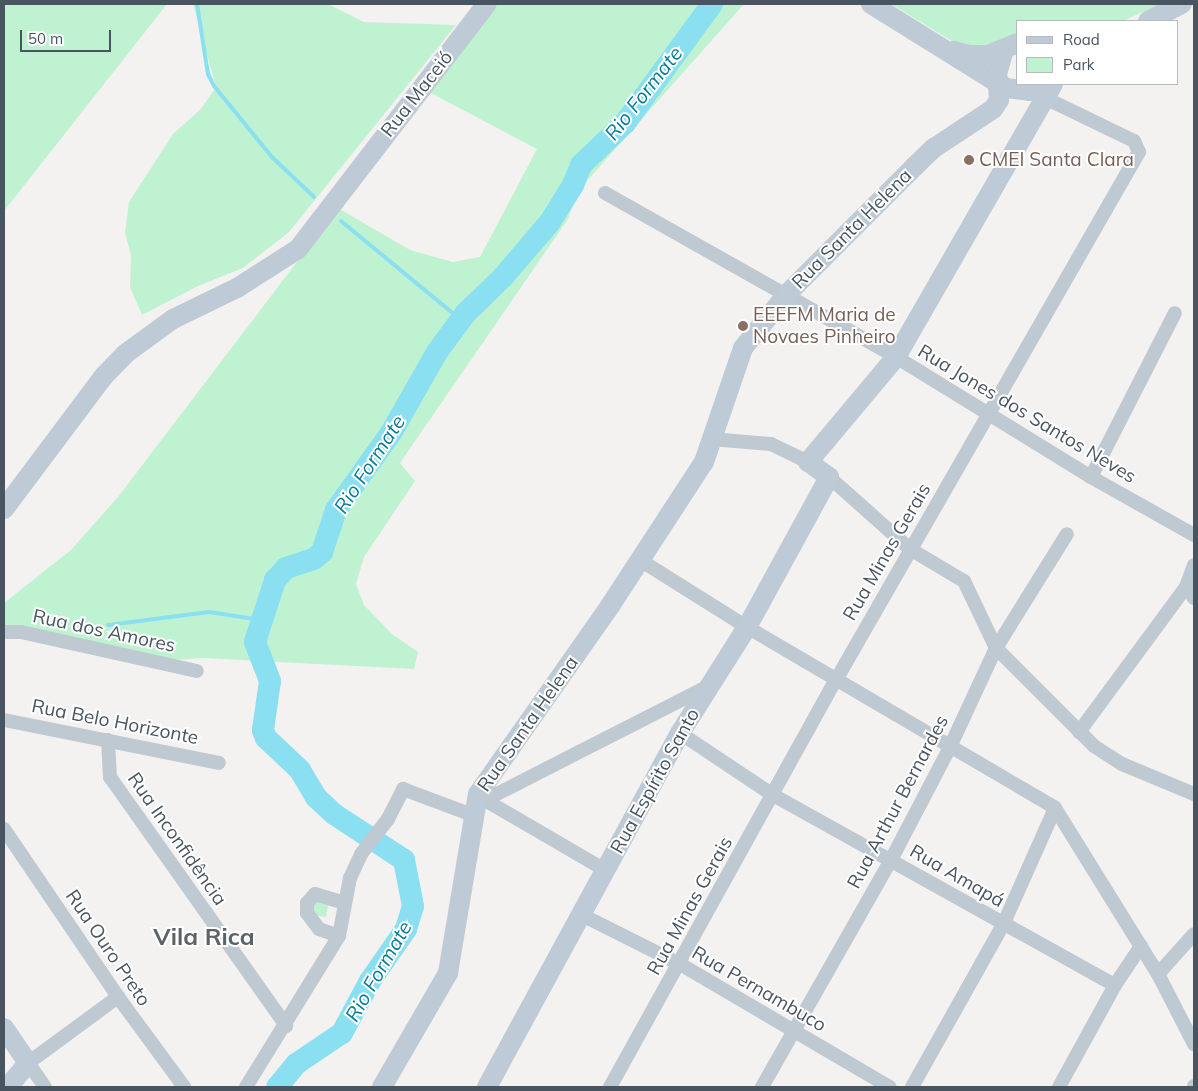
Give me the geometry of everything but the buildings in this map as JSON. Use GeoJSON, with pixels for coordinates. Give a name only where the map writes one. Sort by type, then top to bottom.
{"type":"FeatureCollection","features":[{"type":"Feature","properties":{"kind":"street","name":"Rua Maceió"},"geometry":{"type":"LineString","coordinates":[[4,509],[103,377],[125,354],[173,319],[237,288],[298,249],[348,186],[401,113],[487,4]]}},
{"type":"Feature","properties":{"kind":"street"},"geometry":{"type":"LineString","coordinates":[[871,4],[998,83],[1015,91],[1044,89]]}},
{"type":"Feature","properties":{"kind":"street"},"geometry":{"type":"LineString","coordinates":[[1150,20],[1182,4]]}},
{"type":"Feature","properties":{"kind":"street"},"geometry":{"type":"LineString","coordinates":[[944,49],[969,55],[1010,46]]}},
{"type":"Feature","properties":{"kind":"street","name":"Rua Santa Helena"},"geometry":{"type":"LineString","coordinates":[[382,1087],[448,973],[472,815],[704,462],[743,348],[787,294],[934,148],[994,109],[999,100],[997,74],[1010,46]]}},
{"type":"Feature","properties":{"kind":"street"},"geometry":{"type":"LineString","coordinates":[[808,462],[896,357],[1044,89]]}},
{"type":"Feature","properties":{"kind":"street","name":"Rua Minas Gerais"},"geometry":{"type":"LineString","coordinates":[[610,1087],[910,549],[1139,152],[1134,140],[1044,89]]}},
{"type":"Feature","properties":{"kind":"street","name":"Rua Jones dos Santos Neves"},"geometry":{"type":"LineString","coordinates":[[605,193],[896,357],[1091,477],[1194,535]]}},
{"type":"Feature","properties":{"kind":"street"},"geometry":{"type":"LineString","coordinates":[[1091,477],[1175,313]]}},
{"type":"Feature","properties":{"kind":"street"},"geometry":{"type":"LineString","coordinates":[[713,433],[771,444],[808,462],[910,549],[964,581],[996,648],[1080,732],[1122,764],[1194,794]]}},
{"type":"Feature","properties":{"kind":"street","name":"Rua Espírito Santo"},"geometry":{"type":"LineString","coordinates":[[487,1087],[680,733],[747,627],[829,478]]}},
{"type":"Feature","properties":{"kind":"street","name":"Rua Arthur Bernardes"},"geometry":{"type":"LineString","coordinates":[[762,1087],[891,860],[950,747],[996,648],[1067,534]]}},
{"type":"Feature","properties":{"kind":"street"},"geometry":{"type":"LineString","coordinates":[[640,560],[747,627],[1055,808],[1158,974],[1194,1044]]}},
{"type":"Feature","properties":{"kind":"street"},"geometry":{"type":"LineString","coordinates":[[1080,732],[1190,592],[1194,565]]}},
{"type":"Feature","properties":{"kind":"street","name":"Rua dos Amores"},"geometry":{"type":"LineString","coordinates":[[4,632],[21,632],[197,670]]}},
{"type":"Feature","properties":{"kind":"street"},"geometry":{"type":"LineString","coordinates":[[482,798],[710,686]]}},
{"type":"Feature","properties":{"kind":"street","name":"Rua Belo Horizonte"},"geometry":{"type":"LineString","coordinates":[[4,720],[218,763]]}},
{"type":"Feature","properties":{"kind":"street","name":"Rua Amapá"},"geometry":{"type":"LineString","coordinates":[[680,733],[774,795],[1114,985]]}},
{"type":"Feature","properties":{"kind":"street","name":"Rua Inconfidência"},"geometry":{"type":"LineString","coordinates":[[108,740],[110,778],[286,1026]]}},
{"type":"Feature","properties":{"kind":"street"},"geometry":{"type":"LineString","coordinates":[[246,1087],[286,1026],[339,936],[350,878],[360,854],[388,819],[403,789],[472,815]]}},
{"type":"Feature","properties":{"kind":"street"},"geometry":{"type":"LineString","coordinates":[[482,798],[606,870]]}},
{"type":"Feature","properties":{"kind":"street"},"geometry":{"type":"LineString","coordinates":[[912,1087],[1004,925],[1055,808]]}},
{"type":"Feature","properties":{"kind":"street","name":"Rua Ouro Preto"},"geometry":{"type":"LineString","coordinates":[[5,834],[118,998],[184,1087]]}},
{"type":"Feature","properties":{"kind":"street"},"geometry":{"type":"LineString","coordinates":[[339,936],[318,930],[307,913],[307,904],[315,894],[344,903]]}},
{"type":"Feature","properties":{"kind":"street","name":"Rua Pernambuco"},"geometry":{"type":"LineString","coordinates":[[580,914],[680,964],[796,1030],[890,1087]]}},
{"type":"Feature","properties":{"kind":"street"},"geometry":{"type":"LineString","coordinates":[[1158,974],[1194,934]]}},
{"type":"Feature","properties":{"kind":"street"},"geometry":{"type":"LineString","coordinates":[[1059,1087],[1114,985],[1141,946]]}},
{"type":"Feature","properties":{"kind":"street"},"geometry":{"type":"LineString","coordinates":[[8,1087],[28,1063],[118,998]]}},
{"type":"Feature","properties":{"kind":"street"},"geometry":{"type":"LineString","coordinates":[[4,1028],[45,1087]]}},
{"type":"Feature","properties":{"kind":"green space"},"geometry":{"type":"Polygon","coordinates":[[[4,4],[167,4],[4,211],[4,4]]]}},
{"type":"Feature","properties":{"kind":"green space"},"geometry":{"type":"Polygon","coordinates":[[[193,4],[328,4],[364,22],[456,25],[289,232],[243,268],[198,286],[142,315],[130,287],[131,255],[125,233],[129,202],[173,134],[201,109],[216,87],[193,4]]]}},
{"type":"Feature","properties":{"kind":"green space"},"geometry":{"type":"Polygon","coordinates":[[[496,4],[744,4],[577,192],[568,219],[400,463],[415,481],[364,557],[356,584],[364,605],[392,634],[418,652],[414,669],[203,658],[145,662],[4,627],[4,603],[71,550],[118,497],[338,208],[410,250],[453,262],[480,257],[537,149],[427,91],[496,4]]]}},
{"type":"Feature","properties":{"kind":"green space"},"geometry":{"type":"Polygon","coordinates":[[[891,4],[1160,4],[1125,20],[1016,20],[1016,40],[999,49],[965,49],[891,4]]]}},
{"type":"Feature","properties":{"kind":"green space"},"geometry":{"type":"Polygon","coordinates":[[[318,898],[329,901],[326,917],[314,915],[313,903],[318,898]]]}},
{"type":"Feature","properties":{"kind":"waterway"},"geometry":{"type":"LineString","coordinates":[[197,4],[208,74],[214,86],[272,157],[314,197]]}},
{"type":"Feature","properties":{"kind":"waterway","name":"Rio Formate"},"geometry":{"type":"LineString","coordinates":[[277,1087],[296,1064],[342,1033],[370,981],[406,929],[413,906],[404,860],[334,814],[316,797],[300,770],[266,738],[263,730],[270,681],[255,642],[275,580],[286,568],[314,559],[322,552],[336,510],[391,433],[437,352],[465,314],[503,277],[550,222],[573,185],[581,165],[625,123],[712,4]]}},
{"type":"Feature","properties":{"kind":"waterway"},"geometry":{"type":"LineString","coordinates":[[341,221],[461,320]]}},
{"type":"Feature","properties":{"kind":"waterway"},"geometry":{"type":"LineString","coordinates":[[108,625],[209,612],[261,620]]}},
{"type":"Feature","properties":{"kind":"place","name":"CMEI Santa Clara"},"geometry":{"type":"Point","coordinates":[969,160]}},
{"type":"Feature","properties":{"kind":"place","name":"EEEFM Maria de Novaes Pinheiro"},"geometry":{"type":"Point","coordinates":[743,326]}},
{"type":"Feature","properties":{"kind":"district","name":"Vila Rica"},"geometry":{"type":"Point","coordinates":[204,937]}}]}
